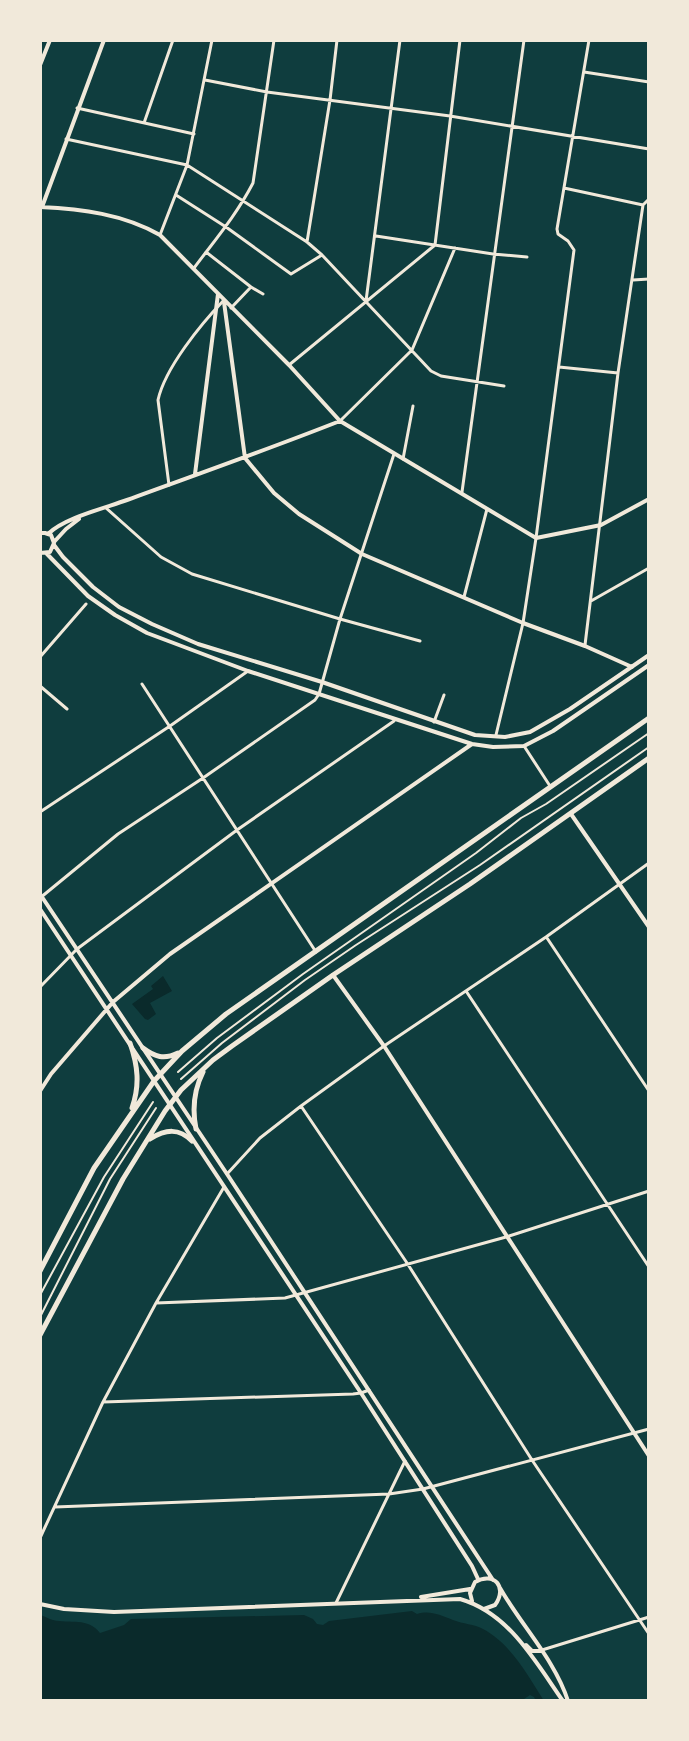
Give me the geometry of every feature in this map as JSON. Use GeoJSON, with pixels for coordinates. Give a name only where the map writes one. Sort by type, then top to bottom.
{"type":"FeatureCollection","features":[{"type":"Feature","properties":{"kind":"highway"},"geometry":{"type":"LineString","coordinates":[[40,1271],[94,1168],[154,1081],[182,1051],[226,1014],[649,718]]}},
{"type":"Feature","properties":{"kind":"highway"},"geometry":{"type":"LineString","coordinates":[[40,1335],[146,1142],[175,1097],[205,1068],[333,975],[470,884],[649,758]]}},
{"type":"Feature","properties":{"kind":"highway"},"geometry":{"type":"LineString","coordinates":[[129,1115],[136,1097],[138,1077],[130,1043]]}},
{"type":"Feature","properties":{"kind":"highway"},"geometry":{"type":"LineString","coordinates":[[143,1048],[159,1057],[170,1057],[182,1051]]}},
{"type":"Feature","properties":{"kind":"highway"},"geometry":{"type":"LineString","coordinates":[[196,1129],[194,1102],[198,1081],[205,1068]]}},
{"type":"Feature","properties":{"kind":"highway"},"geometry":{"type":"LineString","coordinates":[[146,1142],[158,1134],[174,1130],[192,1141]]}},
{"type":"Feature","properties":{"kind":"street"},"geometry":{"type":"LineString","coordinates":[[40,65],[50,40]]}},
{"type":"Feature","properties":{"kind":"street"},"geometry":{"type":"LineString","coordinates":[[104,40],[41,207],[86,210],[147,228],[160,235],[340,421],[536,538],[601,525],[649,499]]}},
{"type":"Feature","properties":{"kind":"street"},"geometry":{"type":"LineString","coordinates":[[144,123],[173,40]]}},
{"type":"Feature","properties":{"kind":"street"},"geometry":{"type":"LineString","coordinates":[[160,235],[187,165],[212,40]]}},
{"type":"Feature","properties":{"kind":"street"},"geometry":{"type":"LineString","coordinates":[[193,269],[226,227],[253,183],[274,40]]}},
{"type":"Feature","properties":{"kind":"street"},"geometry":{"type":"LineString","coordinates":[[307,242],[337,40]]}},
{"type":"Feature","properties":{"kind":"street"},"geometry":{"type":"LineString","coordinates":[[366,301],[400,40]]}},
{"type":"Feature","properties":{"kind":"street"},"geometry":{"type":"LineString","coordinates":[[289,365],[435,245],[460,40]]}},
{"type":"Feature","properties":{"kind":"street"},"geometry":{"type":"LineString","coordinates":[[462,493],[524,40]]}},
{"type":"Feature","properties":{"kind":"street"},"geometry":{"type":"LineString","coordinates":[[495,737],[523,623],[536,538],[574,250],[558,234],[558,223],[589,40]]}},
{"type":"Feature","properties":{"kind":"street"},"geometry":{"type":"LineString","coordinates":[[584,72],[649,82]]}},
{"type":"Feature","properties":{"kind":"street"},"geometry":{"type":"LineString","coordinates":[[205,80],[649,149]]}},
{"type":"Feature","properties":{"kind":"street"},"geometry":{"type":"LineString","coordinates":[[77,108],[194,134]]}},
{"type":"Feature","properties":{"kind":"street"},"geometry":{"type":"LineString","coordinates":[[66,139],[187,165],[307,242],[431,371],[441,376],[504,386]]}},
{"type":"Feature","properties":{"kind":"street"},"geometry":{"type":"LineString","coordinates":[[40,188],[48,191]]}},
{"type":"Feature","properties":{"kind":"street"},"geometry":{"type":"LineString","coordinates":[[563,188],[643,205]]}},
{"type":"Feature","properties":{"kind":"street"},"geometry":{"type":"LineString","coordinates":[[176,195],[291,274],[322,255]]}},
{"type":"Feature","properties":{"kind":"street"},"geometry":{"type":"LineString","coordinates":[[585,646],[618,373],[643,205],[649,199]]}},
{"type":"Feature","properties":{"kind":"street"},"geometry":{"type":"LineString","coordinates":[[375,236],[527,257]]}},
{"type":"Feature","properties":{"kind":"street"},"geometry":{"type":"LineString","coordinates":[[455,248],[412,350],[340,421],[42,532],[93,587],[119,607],[152,624],[198,644],[322,682],[475,735],[518,736],[548,723],[649,655]]}},
{"type":"Feature","properties":{"kind":"street"},"geometry":{"type":"LineString","coordinates":[[206,252],[263,294]]}},
{"type":"Feature","properties":{"kind":"street"},"geometry":{"type":"LineString","coordinates":[[632,280],[649,279]]}},
{"type":"Feature","properties":{"kind":"street"},"geometry":{"type":"LineString","coordinates":[[231,308],[251,287]]}},
{"type":"Feature","properties":{"kind":"street"},"geometry":{"type":"LineString","coordinates":[[195,475],[218,294]]}},
{"type":"Feature","properties":{"kind":"street"},"geometry":{"type":"LineString","coordinates":[[169,485],[158,400],[160,388],[194,335],[224,300]]}},
{"type":"Feature","properties":{"kind":"street"},"geometry":{"type":"LineString","coordinates":[[224,300],[245,458],[274,493],[299,514],[362,554],[649,674]]}},
{"type":"Feature","properties":{"kind":"street"},"geometry":{"type":"LineString","coordinates":[[559,367],[618,373]]}},
{"type":"Feature","properties":{"kind":"street"},"geometry":{"type":"LineString","coordinates":[[403,459],[413,406]]}},
{"type":"Feature","properties":{"kind":"street"},"geometry":{"type":"LineString","coordinates":[[394,454],[319,694],[309,705],[118,834],[40,896],[500,1588],[541,1651],[564,1691],[565,1701]]}},
{"type":"Feature","properties":{"kind":"street"},"geometry":{"type":"LineString","coordinates":[[106,508],[161,557],[192,574],[420,641]]}},
{"type":"Feature","properties":{"kind":"street"},"geometry":{"type":"LineString","coordinates":[[464,597],[487,509]]}},
{"type":"Feature","properties":{"kind":"street"},"geometry":{"type":"LineString","coordinates":[[85,515],[66,529],[52,550],[42,554],[88,596],[136,627],[248,671],[472,744],[524,746],[553,731],[649,665]]}},
{"type":"Feature","properties":{"kind":"street"},"geometry":{"type":"LineString","coordinates":[[591,601],[649,568]]}},
{"type":"Feature","properties":{"kind":"street"},"geometry":{"type":"LineString","coordinates":[[40,657],[86,604]]}},
{"type":"Feature","properties":{"kind":"street"},"geometry":{"type":"LineString","coordinates":[[40,812],[248,671]]}},
{"type":"Feature","properties":{"kind":"street"},"geometry":{"type":"LineString","coordinates":[[142,684],[316,952]]}},
{"type":"Feature","properties":{"kind":"street"},"geometry":{"type":"LineString","coordinates":[[40,686],[67,709]]}},
{"type":"Feature","properties":{"kind":"street"},"geometry":{"type":"LineString","coordinates":[[434,722],[444,695]]}},
{"type":"Feature","properties":{"kind":"street"},"geometry":{"type":"LineString","coordinates":[[40,987],[77,949],[237,830],[397,719]]}},
{"type":"Feature","properties":{"kind":"street"},"geometry":{"type":"LineString","coordinates":[[40,1091],[113,1002],[170,954],[472,744]]}},
{"type":"Feature","properties":{"kind":"street"},"geometry":{"type":"LineString","coordinates":[[524,746],[551,787]]}},
{"type":"Feature","properties":{"kind":"street"},"geometry":{"type":"LineString","coordinates":[[571,814],[649,927]]}},
{"type":"Feature","properties":{"kind":"street"},"geometry":{"type":"LineString","coordinates":[[227,1174],[260,1138],[301,1106],[649,863]]}},
{"type":"Feature","properties":{"kind":"street"},"geometry":{"type":"LineString","coordinates":[[40,909],[361,1393],[478,1579]]}},
{"type":"Feature","properties":{"kind":"street"},"geometry":{"type":"LineString","coordinates":[[546,937],[649,1091]]}},
{"type":"Feature","properties":{"kind":"street"},"geometry":{"type":"LineString","coordinates":[[333,975],[384,1046],[649,1456]]}},
{"type":"Feature","properties":{"kind":"street"},"geometry":{"type":"LineString","coordinates":[[466,991],[649,1267]]}},
{"type":"Feature","properties":{"kind":"street"},"geometry":{"type":"LineString","coordinates":[[301,1106],[649,1634]]}},
{"type":"Feature","properties":{"kind":"street"},"geometry":{"type":"LineString","coordinates":[[40,1538],[103,1402],[224,1187]]}},
{"type":"Feature","properties":{"kind":"street"},"geometry":{"type":"LineString","coordinates":[[156,1303],[274,1300],[305,1293],[506,1237],[649,1191]]}},
{"type":"Feature","properties":{"kind":"street"},"geometry":{"type":"LineString","coordinates":[[103,1402],[361,1393],[369,1390]]}},
{"type":"Feature","properties":{"kind":"street"},"geometry":{"type":"LineString","coordinates":[[55,1507],[389,1494],[423,1489],[649,1429]]}},
{"type":"Feature","properties":{"kind":"street"},"geometry":{"type":"LineString","coordinates":[[336,1603],[405,1461]]}},
{"type":"Feature","properties":{"kind":"street"},"geometry":{"type":"LineString","coordinates":[[472,1602],[470,1589],[478,1579],[493,1580]]}},
{"type":"Feature","properties":{"kind":"street"},"geometry":{"type":"LineString","coordinates":[[482,1609],[491,1608],[499,1602],[500,1588]]}},
{"type":"Feature","properties":{"kind":"street"},"geometry":{"type":"LineString","coordinates":[[407,1600],[470,1589]]}},
{"type":"Feature","properties":{"kind":"street"},"geometry":{"type":"LineString","coordinates":[[40,1604],[114,1612],[407,1600],[455,1599],[472,1602],[511,1629],[565,1701]]}},
{"type":"Feature","properties":{"kind":"street"},"geometry":{"type":"LineString","coordinates":[[520,1641],[532,1651],[541,1651],[649,1617]]}},
{"type":"Feature","properties":{"kind":"lane"},"geometry":{"type":"LineString","coordinates":[[178,1072],[217,1038],[303,974],[521,818],[649,733]]}},
{"type":"Feature","properties":{"kind":"lane"},"geometry":{"type":"LineString","coordinates":[[181,1079],[222,1043],[305,980],[480,865],[649,747]]}},
{"type":"Feature","properties":{"kind":"lane"},"geometry":{"type":"LineString","coordinates":[[40,1295],[104,1177],[153,1102]]}},
{"type":"Feature","properties":{"kind":"lane"},"geometry":{"type":"LineString","coordinates":[[40,1317],[122,1157],[156,1108]]}},
{"type":"Feature","properties":{"kind":"water"},"geometry":{"type":"Polygon","coordinates":[[[163,976],[172,991],[150,1003],[156,1014],[145,1019],[132,1004],[153,989],[151,986],[163,976]]]}},
{"type":"Feature","properties":{"kind":"water"},"geometry":{"type":"Polygon","coordinates":[[[412,1611],[480,1627],[493,1635],[518,1660],[544,1701],[536,1701],[530,1695],[521,1701],[40,1701],[40,1615],[53,1620],[84,1623],[100,1633],[124,1625],[131,1619],[304,1615],[323,1625],[329,1621],[412,1611]]]}}]}
